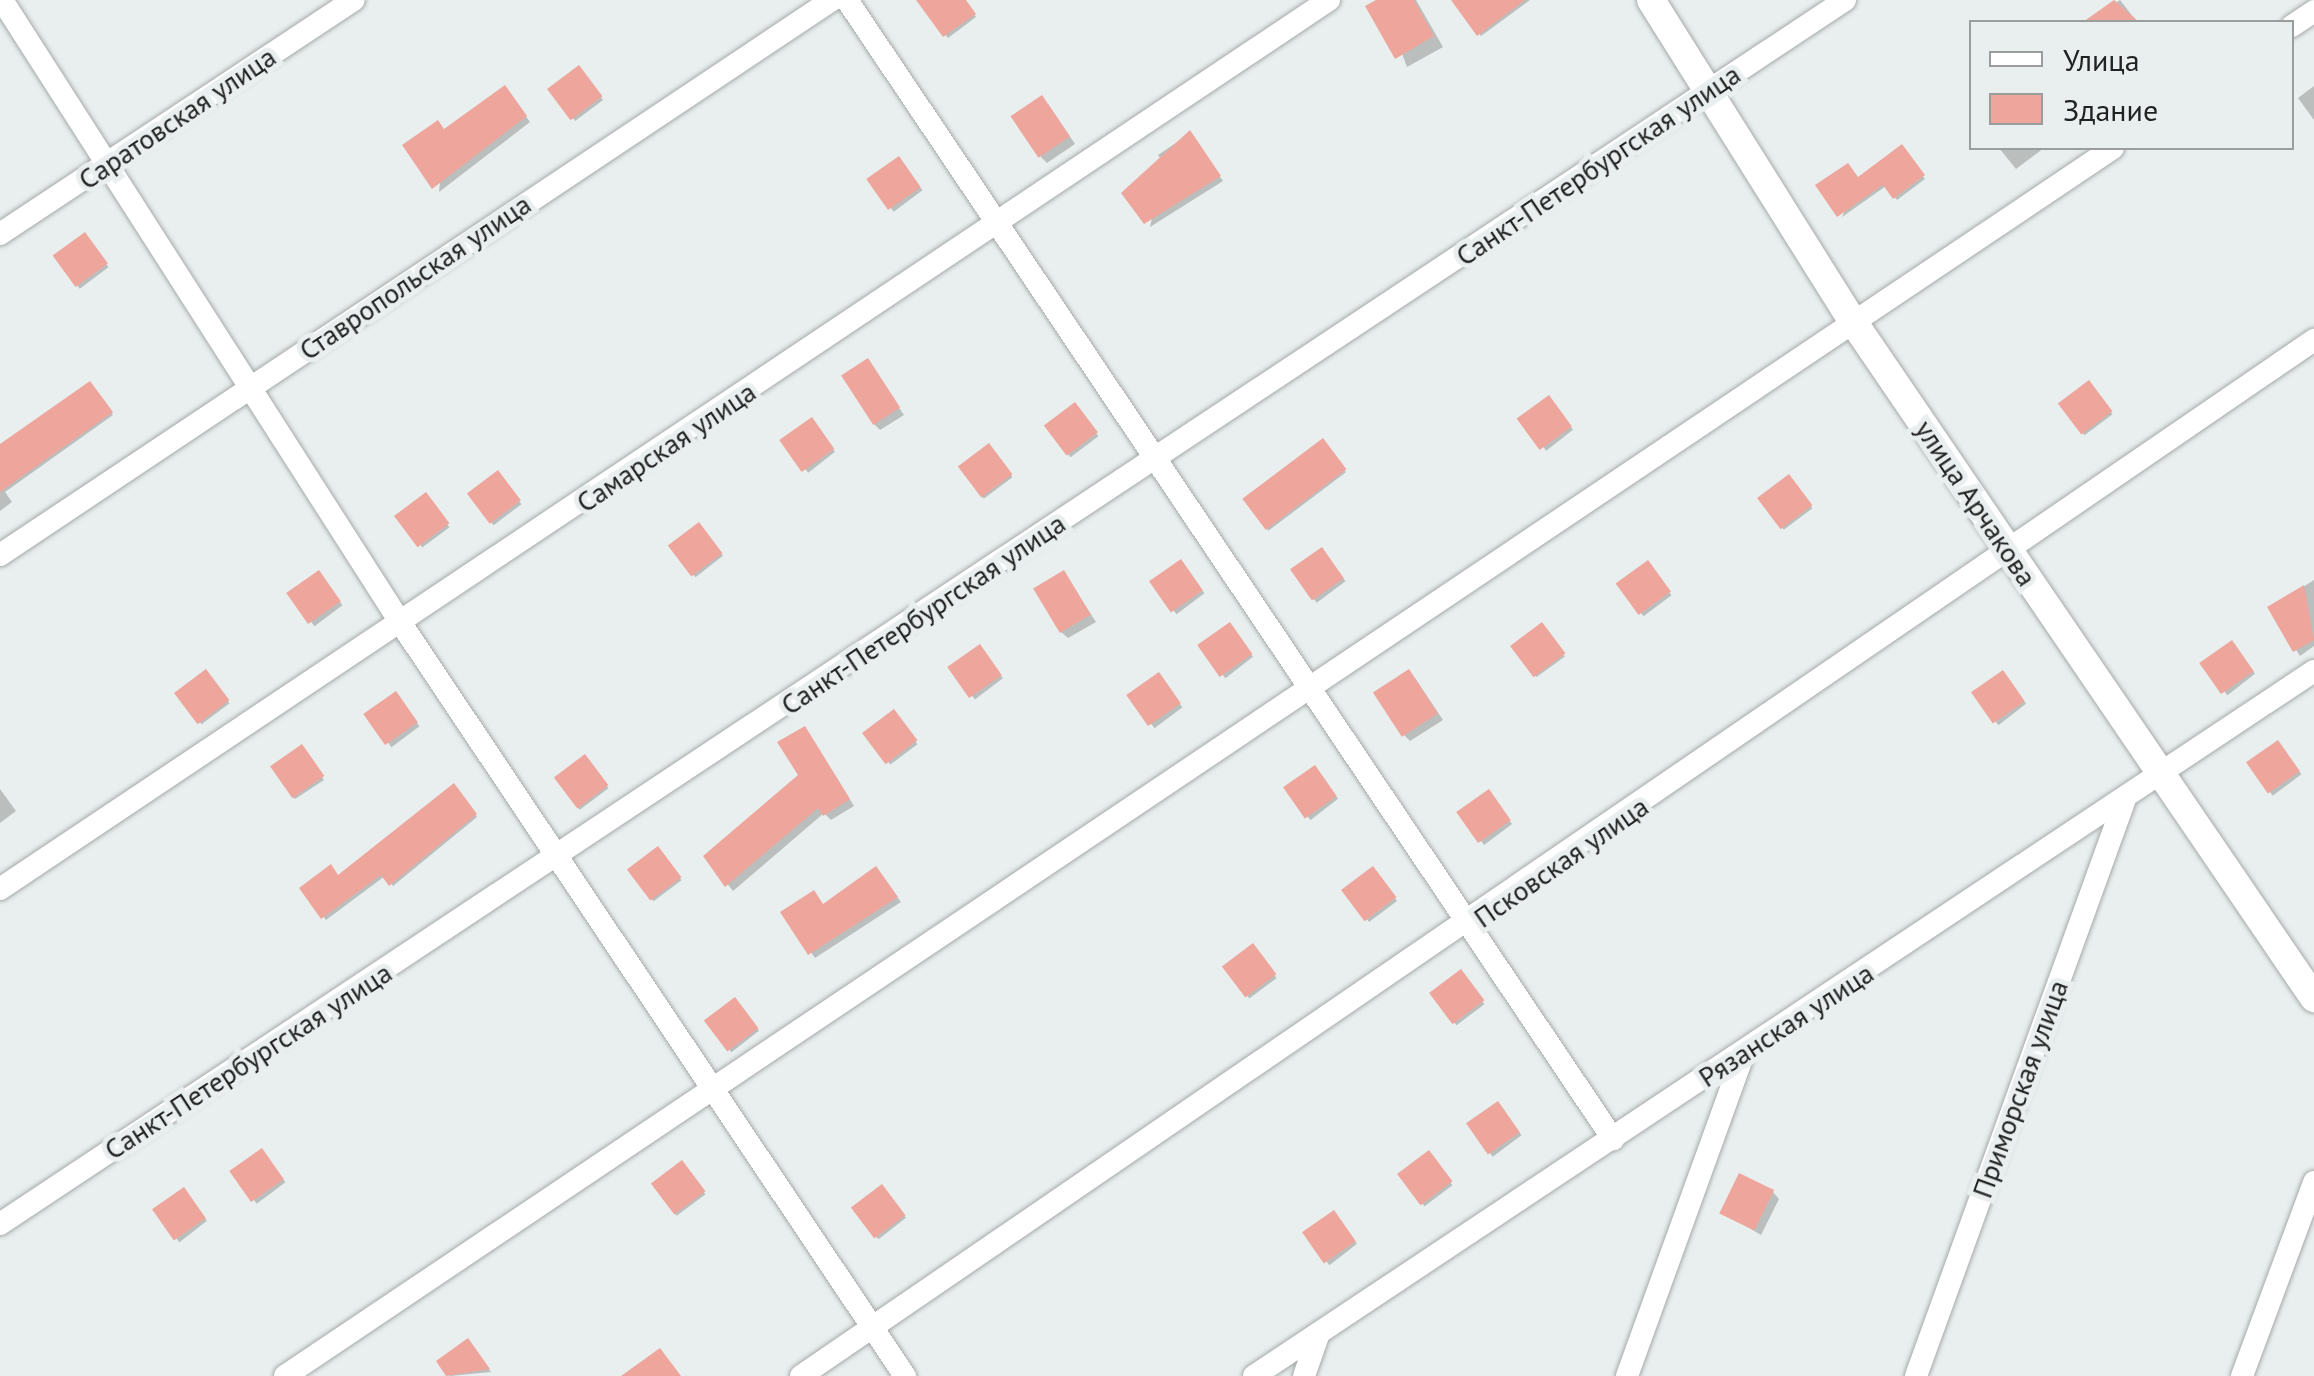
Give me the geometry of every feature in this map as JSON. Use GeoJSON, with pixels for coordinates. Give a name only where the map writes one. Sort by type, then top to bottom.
{"type":"FeatureCollection","features":[{"type":"Feature","properties":{"kind":"street"},"geometry":{"type":"LineString","coordinates":[[2,0],[112,162],[402,625],[718,1088],[905,1376]]}},
{"type":"Feature","properties":{"kind":"street","name":"Саратовская улица"},"geometry":{"type":"LineString","coordinates":[[0,234],[353,0]]}},
{"type":"Feature","properties":{"kind":"street","name":"Ставропольская улица"},"geometry":{"type":"LineString","coordinates":[[0,555],[832,0]]}},
{"type":"Feature","properties":{"kind":"street"},"geometry":{"type":"LineString","coordinates":[[847,0],[1315,688],[1613,1139]]}},
{"type":"Feature","properties":{"kind":"street","name":"Самарская улица"},"geometry":{"type":"LineString","coordinates":[[0,889],[402,625],[1330,0]]}},
{"type":"Feature","properties":{"kind":"street","name":"улица Арчакова"},"geometry":{"type":"LineString","coordinates":[[1650,0],[1854,323],[2166,774],[2314,998]]}},
{"type":"Feature","properties":{"kind":"street","name":"Санкт-Петербургская улица"},"geometry":{"type":"LineString","coordinates":[[0,1224],[562,856],[1845,0]]}},
{"type":"Feature","properties":{"kind":"street"},"geometry":{"type":"LineString","coordinates":[[285,1376],[1315,688],[2109,150]]}},
{"type":"Feature","properties":{"kind":"street","name":"Псковская улица"},"geometry":{"type":"LineString","coordinates":[[801,1376],[1472,924],[2314,340]]}},
{"type":"Feature","properties":{"kind":"street","name":"Рязанская улица"},"geometry":{"type":"LineString","coordinates":[[1254,1376],[2124,802],[2314,671]]}},
{"type":"Feature","properties":{"kind":"street","name":"Приморская улица"},"geometry":{"type":"LineString","coordinates":[[1916,1376],[2124,802]]}},
{"type":"Feature","properties":{"kind":"street"},"geometry":{"type":"LineString","coordinates":[[1627,1376],[1744,1053]]}},
{"type":"Feature","properties":{"kind":"street"},"geometry":{"type":"LineString","coordinates":[[2242,1376],[2314,1182]]}},
{"type":"Feature","properties":{"kind":"street"},"geometry":{"type":"LineString","coordinates":[[1304,1376],[1319,1333]]}},
{"type":"Feature","properties":{"kind":"building"},"geometry":{"type":"Polygon","coordinates":[[[916,0],[966,0],[976,14],[943,37],[916,0]]]}},
{"type":"Feature","properties":{"kind":"building"},"geometry":{"type":"Polygon","coordinates":[[[1376,0],[1414,0],[1434,36],[1395,59],[1365,6],[1376,0]]]}},
{"type":"Feature","properties":{"kind":"building"},"geometry":{"type":"Polygon","coordinates":[[[1451,0],[1525,0],[1477,36],[1451,0]]]}},
{"type":"Feature","properties":{"kind":"building"},"geometry":{"type":"Polygon","coordinates":[[[2114,0],[2137,20],[2086,20],[2114,0]]]}},
{"type":"Feature","properties":{"kind":"building"},"geometry":{"type":"Polygon","coordinates":[[[579,65],[602,96],[571,120],[547,89],[579,65]]]}},
{"type":"Feature","properties":{"kind":"building"},"geometry":{"type":"Polygon","coordinates":[[[505,85],[527,116],[432,189],[402,145],[438,120],[444,129],[505,85]]]}},
{"type":"Feature","properties":{"kind":"building"},"geometry":{"type":"Polygon","coordinates":[[[1042,95],[1070,136],[1038,158],[1010,116],[1042,95]]]}},
{"type":"Feature","properties":{"kind":"building"},"geometry":{"type":"Polygon","coordinates":[[[1190,130],[1221,176],[1144,224],[1121,193],[1190,130]]]}},
{"type":"Feature","properties":{"kind":"building"},"geometry":{"type":"Polygon","coordinates":[[[1902,144],[1925,175],[1893,199],[1883,185],[1837,217],[1815,185],[1848,163],[1858,177],[1902,144]]]}},
{"type":"Feature","properties":{"kind":"building"},"geometry":{"type":"Polygon","coordinates":[[[899,156],[921,187],[888,210],[866,179],[899,156]]]}},
{"type":"Feature","properties":{"kind":"building"},"geometry":{"type":"Polygon","coordinates":[[[85,232],[108,264],[76,287],[53,256],[85,232]]]}},
{"type":"Feature","properties":{"kind":"building"},"geometry":{"type":"Polygon","coordinates":[[[868,358],[900,407],[873,425],[841,375],[868,358]]]}},
{"type":"Feature","properties":{"kind":"building"},"geometry":{"type":"Polygon","coordinates":[[[2089,380],[2112,411],[2081,435],[2058,403],[2089,380]]]}},
{"type":"Feature","properties":{"kind":"building"},"geometry":{"type":"Polygon","coordinates":[[[90,381],[113,412],[0,492],[0,444],[90,381]]]}},
{"type":"Feature","properties":{"kind":"building"},"geometry":{"type":"Polygon","coordinates":[[[1549,395],[1572,427],[1540,450],[1517,419],[1549,395]]]}},
{"type":"Feature","properties":{"kind":"building"},"geometry":{"type":"Polygon","coordinates":[[[1075,402],[1098,432],[1067,456],[1044,425],[1075,402]]]}},
{"type":"Feature","properties":{"kind":"building"},"geometry":{"type":"Polygon","coordinates":[[[812,417],[834,449],[802,472],[779,440],[812,417]]]}},
{"type":"Feature","properties":{"kind":"building"},"geometry":{"type":"Polygon","coordinates":[[[1323,438],[1346,469],[1266,530],[1242,499],[1323,438]]]}},
{"type":"Feature","properties":{"kind":"building"},"geometry":{"type":"Polygon","coordinates":[[[989,443],[1012,474],[981,498],[958,466],[989,443]]]}},
{"type":"Feature","properties":{"kind":"building"},"geometry":{"type":"Polygon","coordinates":[[[498,470],[521,500],[490,524],[467,493],[498,470]]]}},
{"type":"Feature","properties":{"kind":"building"},"geometry":{"type":"Polygon","coordinates":[[[1789,474],[1812,505],[1781,529],[1757,498],[1789,474]]]}},
{"type":"Feature","properties":{"kind":"building"},"geometry":{"type":"Polygon","coordinates":[[[426,492],[449,523],[418,547],[394,516],[426,492]]]}},
{"type":"Feature","properties":{"kind":"building"},"geometry":{"type":"Polygon","coordinates":[[[699,522],[722,553],[691,577],[668,545],[699,522]]]}},
{"type":"Feature","properties":{"kind":"building"},"geometry":{"type":"Polygon","coordinates":[[[1322,547],[1344,578],[1312,600],[1290,569],[1322,547]]]}},
{"type":"Feature","properties":{"kind":"building"},"geometry":{"type":"Polygon","coordinates":[[[1181,559],[1203,590],[1171,612],[1149,581],[1181,559]]]}},
{"type":"Feature","properties":{"kind":"building"},"geometry":{"type":"Polygon","coordinates":[[[1648,560],[1671,592],[1639,615],[1616,584],[1648,560]]]}},
{"type":"Feature","properties":{"kind":"building"},"geometry":{"type":"Polygon","coordinates":[[[319,570],[341,601],[308,624],[286,593],[319,570]]]}},
{"type":"Feature","properties":{"kind":"building"},"geometry":{"type":"Polygon","coordinates":[[[1064,570],[1091,615],[1060,633],[1033,589],[1064,570]]]}},
{"type":"Feature","properties":{"kind":"building"},"geometry":{"type":"Polygon","coordinates":[[[2304,585],[2314,640],[2293,652],[2267,607],[2304,585]]]}},
{"type":"Feature","properties":{"kind":"building"},"geometry":{"type":"Polygon","coordinates":[[[1230,622],[1252,654],[1220,677],[1197,645],[1230,622]]]}},
{"type":"Feature","properties":{"kind":"building"},"geometry":{"type":"Polygon","coordinates":[[[1542,622],[1565,653],[1534,677],[1510,646],[1542,622]]]}},
{"type":"Feature","properties":{"kind":"building"},"geometry":{"type":"Polygon","coordinates":[[[2232,640],[2254,671],[2221,694],[2199,663],[2232,640]]]}},
{"type":"Feature","properties":{"kind":"building"},"geometry":{"type":"Polygon","coordinates":[[[980,644],[1002,675],[969,698],[947,667],[980,644]]]}},
{"type":"Feature","properties":{"kind":"building"},"geometry":{"type":"Polygon","coordinates":[[[206,669],[229,700],[198,724],[174,693],[206,669]]]}},
{"type":"Feature","properties":{"kind":"building"},"geometry":{"type":"Polygon","coordinates":[[[1409,669],[1438,713],[1402,737],[1373,692],[1409,669]]]}},
{"type":"Feature","properties":{"kind":"building"},"geometry":{"type":"Polygon","coordinates":[[[2003,670],[2025,701],[1993,723],[1971,692],[2003,670]]]}},
{"type":"Feature","properties":{"kind":"building"},"geometry":{"type":"Polygon","coordinates":[[[1159,672],[1181,703],[1148,726],[1126,695],[1159,672]]]}},
{"type":"Feature","properties":{"kind":"building"},"geometry":{"type":"Polygon","coordinates":[[[396,691],[418,722],[385,745],[363,714],[396,691]]]}},
{"type":"Feature","properties":{"kind":"building"},"geometry":{"type":"Polygon","coordinates":[[[894,709],[917,740],[886,764],[862,733],[894,709]]]}},
{"type":"Feature","properties":{"kind":"building"},"geometry":{"type":"Polygon","coordinates":[[[805,726],[850,799],[823,816],[818,808],[725,887],[703,856],[798,775],[777,742],[805,726]]]}},
{"type":"Feature","properties":{"kind":"building"},"geometry":{"type":"Polygon","coordinates":[[[2278,740],[2300,771],[2268,793],[2246,762],[2278,740]]]}},
{"type":"Feature","properties":{"kind":"building"},"geometry":{"type":"Polygon","coordinates":[[[302,744],[324,776],[292,798],[270,766],[302,744]]]}},
{"type":"Feature","properties":{"kind":"building"},"geometry":{"type":"Polygon","coordinates":[[[585,754],[608,785],[577,809],[554,777],[585,754]]]}},
{"type":"Feature","properties":{"kind":"building"},"geometry":{"type":"Polygon","coordinates":[[[1315,765],[1337,796],[1305,818],[1283,787],[1315,765]]]}},
{"type":"Feature","properties":{"kind":"building"},"geometry":{"type":"Polygon","coordinates":[[[454,783],[477,814],[389,886],[381,875],[321,919],[299,888],[331,864],[338,875],[454,783]]]}},
{"type":"Feature","properties":{"kind":"building"},"geometry":{"type":"Polygon","coordinates":[[[1489,789],[1511,820],[1478,843],[1456,812],[1489,789]]]}},
{"type":"Feature","properties":{"kind":"building"},"geometry":{"type":"Polygon","coordinates":[[[658,846],[681,877],[650,901],[627,869],[658,846]]]}},
{"type":"Feature","properties":{"kind":"building"},"geometry":{"type":"Polygon","coordinates":[[[876,866],[898,897],[808,955],[780,912],[814,890],[823,904],[876,866]]]}},
{"type":"Feature","properties":{"kind":"building"},"geometry":{"type":"Polygon","coordinates":[[[1373,866],[1396,897],[1365,921],[1341,890],[1373,866]]]}},
{"type":"Feature","properties":{"kind":"building"},"geometry":{"type":"Polygon","coordinates":[[[1253,943],[1276,974],[1245,998],[1222,966],[1253,943]]]}},
{"type":"Feature","properties":{"kind":"building"},"geometry":{"type":"Polygon","coordinates":[[[1461,969],[1484,1000],[1453,1024],[1429,993],[1461,969]]]}},
{"type":"Feature","properties":{"kind":"building"},"geometry":{"type":"Polygon","coordinates":[[[735,997],[758,1028],[727,1052],[704,1020],[735,997]]]}},
{"type":"Feature","properties":{"kind":"building"},"geometry":{"type":"Polygon","coordinates":[[[1498,1101],[1520,1132],[1488,1154],[1466,1123],[1498,1101]]]}},
{"type":"Feature","properties":{"kind":"building"},"geometry":{"type":"Polygon","coordinates":[[[262,1148],[284,1179],[251,1202],[229,1171],[262,1148]]]}},
{"type":"Feature","properties":{"kind":"building"},"geometry":{"type":"Polygon","coordinates":[[[1429,1150],[1452,1181],[1421,1205],[1397,1174],[1429,1150]]]}},
{"type":"Feature","properties":{"kind":"building"},"geometry":{"type":"Polygon","coordinates":[[[682,1160],[705,1191],[674,1215],[651,1183],[682,1160]]]}},
{"type":"Feature","properties":{"kind":"building"},"geometry":{"type":"Polygon","coordinates":[[[1739,1173],[1774,1190],[1754,1231],[1719,1213],[1739,1173]]]}},
{"type":"Feature","properties":{"kind":"building"},"geometry":{"type":"Polygon","coordinates":[[[882,1184],[905,1215],[874,1239],[851,1207],[882,1184]]]}},
{"type":"Feature","properties":{"kind":"building"},"geometry":{"type":"Polygon","coordinates":[[[184,1187],[206,1218],[174,1240],[152,1209],[184,1187]]]}},
{"type":"Feature","properties":{"kind":"building"},"geometry":{"type":"Polygon","coordinates":[[[1334,1210],[1356,1241],[1324,1263],[1302,1232],[1334,1210]]]}},
{"type":"Feature","properties":{"kind":"building"},"geometry":{"type":"Polygon","coordinates":[[[468,1338],[490,1369],[446,1376],[436,1361],[468,1338]]]}},
{"type":"Feature","properties":{"kind":"building"},"geometry":{"type":"Polygon","coordinates":[[[660,1348],[681,1376],[621,1376],[660,1348]]]}}]}
